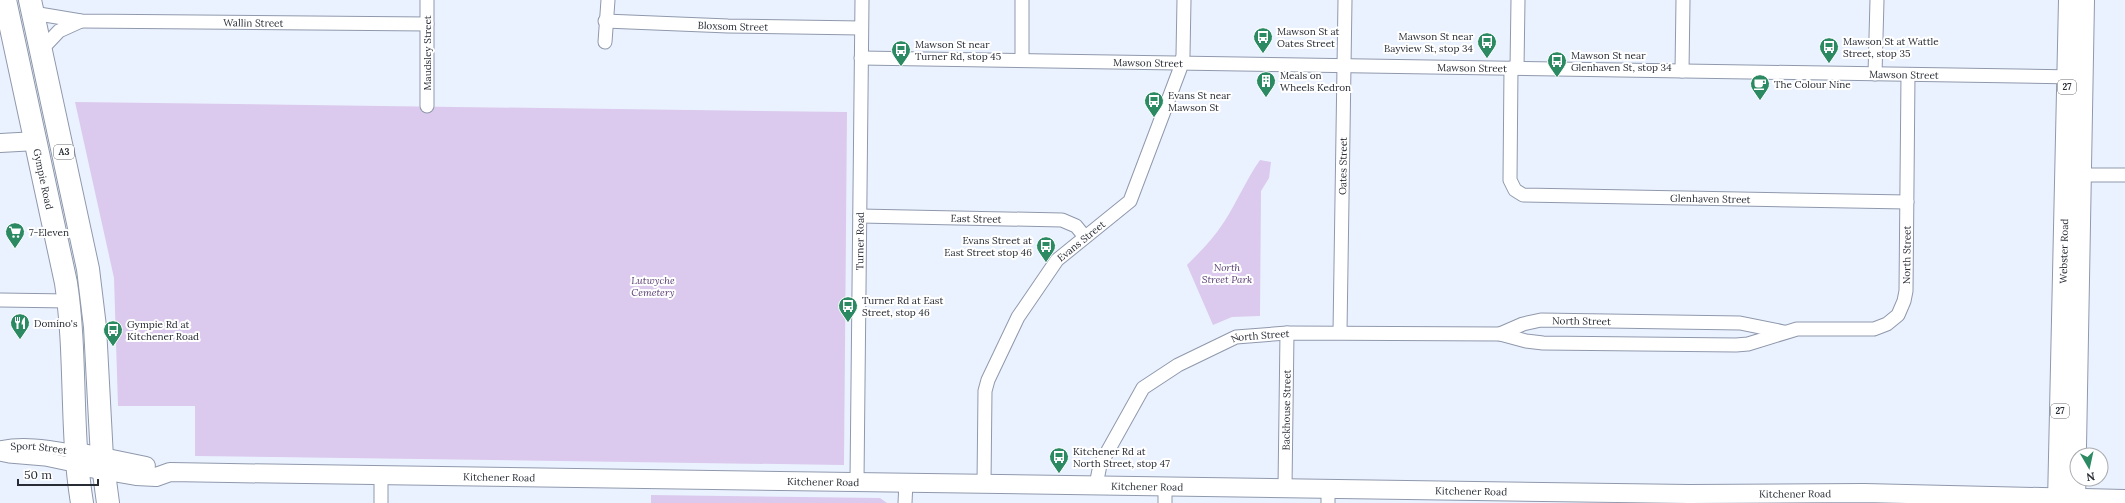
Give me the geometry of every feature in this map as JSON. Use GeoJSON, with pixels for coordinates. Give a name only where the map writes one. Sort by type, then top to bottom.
{"type":"FeatureCollection","features":[{"type":"Feature","properties":{"kind":"highway","name":"Gympie Road"},"geometry":{"type":"LineString","coordinates":[[6,0],[37,141],[69,301],[82,503]]}},
{"type":"Feature","properties":{"kind":"highway","name":"A3"},"geometry":{"type":"LineString","coordinates":[[32,6],[90,284],[95,327],[103,465],[108,503]]}},
{"type":"Feature","properties":{"kind":"main road","name":"Webster Road"},"geometry":{"type":"LineString","coordinates":[[2069,0],[2075,77]]}},
{"type":"Feature","properties":{"kind":"main road","name":"Webster Road"},"geometry":{"type":"LineString","coordinates":[[2067,501],[2075,77],[2084,0]]}},
{"type":"Feature","properties":{"kind":"street","name":"Maudsley Street"},"geometry":{"type":"LineString","coordinates":[[427,0],[427,106]]}},
{"type":"Feature","properties":{"kind":"street"},"geometry":{"type":"LineString","coordinates":[[606,42],[605,22],[608,0]]}},
{"type":"Feature","properties":{"kind":"street","name":"Turner Road"},"geometry":{"type":"LineString","coordinates":[[857,481],[862,0]]}},
{"type":"Feature","properties":{"kind":"street"},"geometry":{"type":"LineString","coordinates":[[1022,0],[1022,59]]}},
{"type":"Feature","properties":{"kind":"street","name":"Evans Street"},"geometry":{"type":"LineString","coordinates":[[984,483],[986,391],[988,380],[1018,317],[1049,271],[1064,252],[1130,201],[1182,62],[1184,0]]}},
{"type":"Feature","properties":{"kind":"street","name":"Oates Street"},"geometry":{"type":"LineString","coordinates":[[1340,332],[1345,0]]}},
{"type":"Feature","properties":{"kind":"street","name":"Glenhaven Street"},"geometry":{"type":"LineString","coordinates":[[1518,0],[1510,174],[1512,185],[1511,193],[1528,196],[1907,202]]}},
{"type":"Feature","properties":{"kind":"street"},"geometry":{"type":"LineString","coordinates":[[1682,70],[1683,0]]}},
{"type":"Feature","properties":{"kind":"street"},"geometry":{"type":"LineString","coordinates":[[1875,74],[1877,0]]}},
{"type":"Feature","properties":{"kind":"street","name":"Wallin Street"},"geometry":{"type":"LineString","coordinates":[[32,6],[81,20],[427,24]]}},
{"type":"Feature","properties":{"kind":"street","name":"Wallin Street"},"geometry":{"type":"LineString","coordinates":[[41,50],[59,31],[81,20]]}},
{"type":"Feature","properties":{"kind":"street","name":"Bloxsom Street"},"geometry":{"type":"LineString","coordinates":[[605,22],[861,28]]}},
{"type":"Feature","properties":{"kind":"street","name":"Mawson Street"},"geometry":{"type":"LineString","coordinates":[[861,58],[1022,59],[2075,77]]}},
{"type":"Feature","properties":{"kind":"street","name":"North Street"},"geometry":{"type":"LineString","coordinates":[[1096,485],[1100,465],[1138,395],[1148,384],[1178,365],[1228,340],[1244,335],[1340,332],[1500,334],[1526,341],[1543,343],[1715,346],[1748,344],[1784,332],[1804,329],[1874,329],[1894,319],[1902,309],[1906,290],[1908,75]]}},
{"type":"Feature","properties":{"kind":"street"},"geometry":{"type":"LineString","coordinates":[[0,143],[37,141]]}},
{"type":"Feature","properties":{"kind":"street"},"geometry":{"type":"LineString","coordinates":[[2073,175],[2125,175]]}},
{"type":"Feature","properties":{"kind":"street","name":"East Street"},"geometry":{"type":"LineString","coordinates":[[860,216],[1062,220],[1076,226],[1085,237]]}},
{"type":"Feature","properties":{"kind":"street"},"geometry":{"type":"LineString","coordinates":[[0,300],[69,301]]}},
{"type":"Feature","properties":{"kind":"street","name":"North Street"},"geometry":{"type":"LineString","coordinates":[[1500,334],[1523,324],[1541,320],[1740,323],[1784,332]]}},
{"type":"Feature","properties":{"kind":"street","name":"Backhouse Street"},"geometry":{"type":"LineString","coordinates":[[1285,487],[1287,333]]}},
{"type":"Feature","properties":{"kind":"street","name":"Sport Street"},"geometry":{"type":"LineString","coordinates":[[0,448],[8,446],[43,447],[78,459]]}},
{"type":"Feature","properties":{"kind":"street","name":"Sport Street"},"geometry":{"type":"LineString","coordinates":[[0,454],[45,459],[78,459]]}},
{"type":"Feature","properties":{"kind":"street","name":"Kitchener Road"},"geometry":{"type":"LineString","coordinates":[[78,459],[103,465],[156,468],[170,472],[1285,487],[1328,495],[1689,494],[2067,501],[2125,499]]}},
{"type":"Feature","properties":{"kind":"street"},"geometry":{"type":"LineString","coordinates":[[381,475],[381,503]]}},
{"type":"Feature","properties":{"kind":"street"},"geometry":{"type":"LineString","coordinates":[[905,503],[906,482]]}},
{"type":"Feature","properties":{"kind":"street"},"geometry":{"type":"LineString","coordinates":[[1165,485],[1165,503]]}},
{"type":"Feature","properties":{"kind":"green space","name":"Lutwyche Cemetery"},"geometry":{"type":"Polygon","coordinates":[[[75,102],[847,112],[844,465],[195,456],[195,406],[118,406],[114,278],[75,102]]]}},
{"type":"Feature","properties":{"kind":"green space","name":"North Street Park"},"geometry":{"type":"Polygon","coordinates":[[[1260,160],[1271,162],[1269,178],[1261,191],[1260,316],[1232,317],[1213,325],[1187,265],[1207,245],[1220,228],[1260,160]]]}},
{"type":"Feature","properties":{"kind":"green space"},"geometry":{"type":"Polygon","coordinates":[[[651,495],[880,498],[887,503],[651,503],[651,495]]]}},
{"type":"Feature","properties":{"kind":"place","name":"Mawson St at Oates Street"},"geometry":{"type":"Point","coordinates":[1263,54]}},
{"type":"Feature","properties":{"kind":"place","name":"Mawson St near Bayview St, stop 34"},"geometry":{"type":"Point","coordinates":[1487,59]}},
{"type":"Feature","properties":{"kind":"place","name":"Mawson St at Wattle Street, stop 35"},"geometry":{"type":"Point","coordinates":[1829,64]}},
{"type":"Feature","properties":{"kind":"place","name":"Mawson St near Turner Rd, stop 45"},"geometry":{"type":"Point","coordinates":[901,67]}},
{"type":"Feature","properties":{"kind":"place","name":"Mawson St near Glenhaven St, stop 34"},"geometry":{"type":"Point","coordinates":[1557,78]}},
{"type":"Feature","properties":{"kind":"place","name":"Meals on Wheels Kedron"},"geometry":{"type":"Point","coordinates":[1266,98]}},
{"type":"Feature","properties":{"kind":"place","name":"The Colour Nine"},"geometry":{"type":"Point","coordinates":[1760,101]}},
{"type":"Feature","properties":{"kind":"place","name":"Evans St near Mawson St"},"geometry":{"type":"Point","coordinates":[1154,118]}},
{"type":"Feature","properties":{"kind":"place","name":"7-Eleven"},"geometry":{"type":"Point","coordinates":[15,249]}},
{"type":"Feature","properties":{"kind":"place","name":"Evans Street at East Street stop 46"},"geometry":{"type":"Point","coordinates":[1046,263]}},
{"type":"Feature","properties":{"kind":"place","name":"Turner Rd at East Street, stop 46"},"geometry":{"type":"Point","coordinates":[848,323]}},
{"type":"Feature","properties":{"kind":"place","name":"Domino's"},"geometry":{"type":"Point","coordinates":[20,340]}},
{"type":"Feature","properties":{"kind":"place","name":"Gympie Rd at Kitchener Road"},"geometry":{"type":"Point","coordinates":[113,347]}},
{"type":"Feature","properties":{"kind":"place","name":"Kitchener Rd at North Street, stop 47"},"geometry":{"type":"Point","coordinates":[1059,474]}}]}
